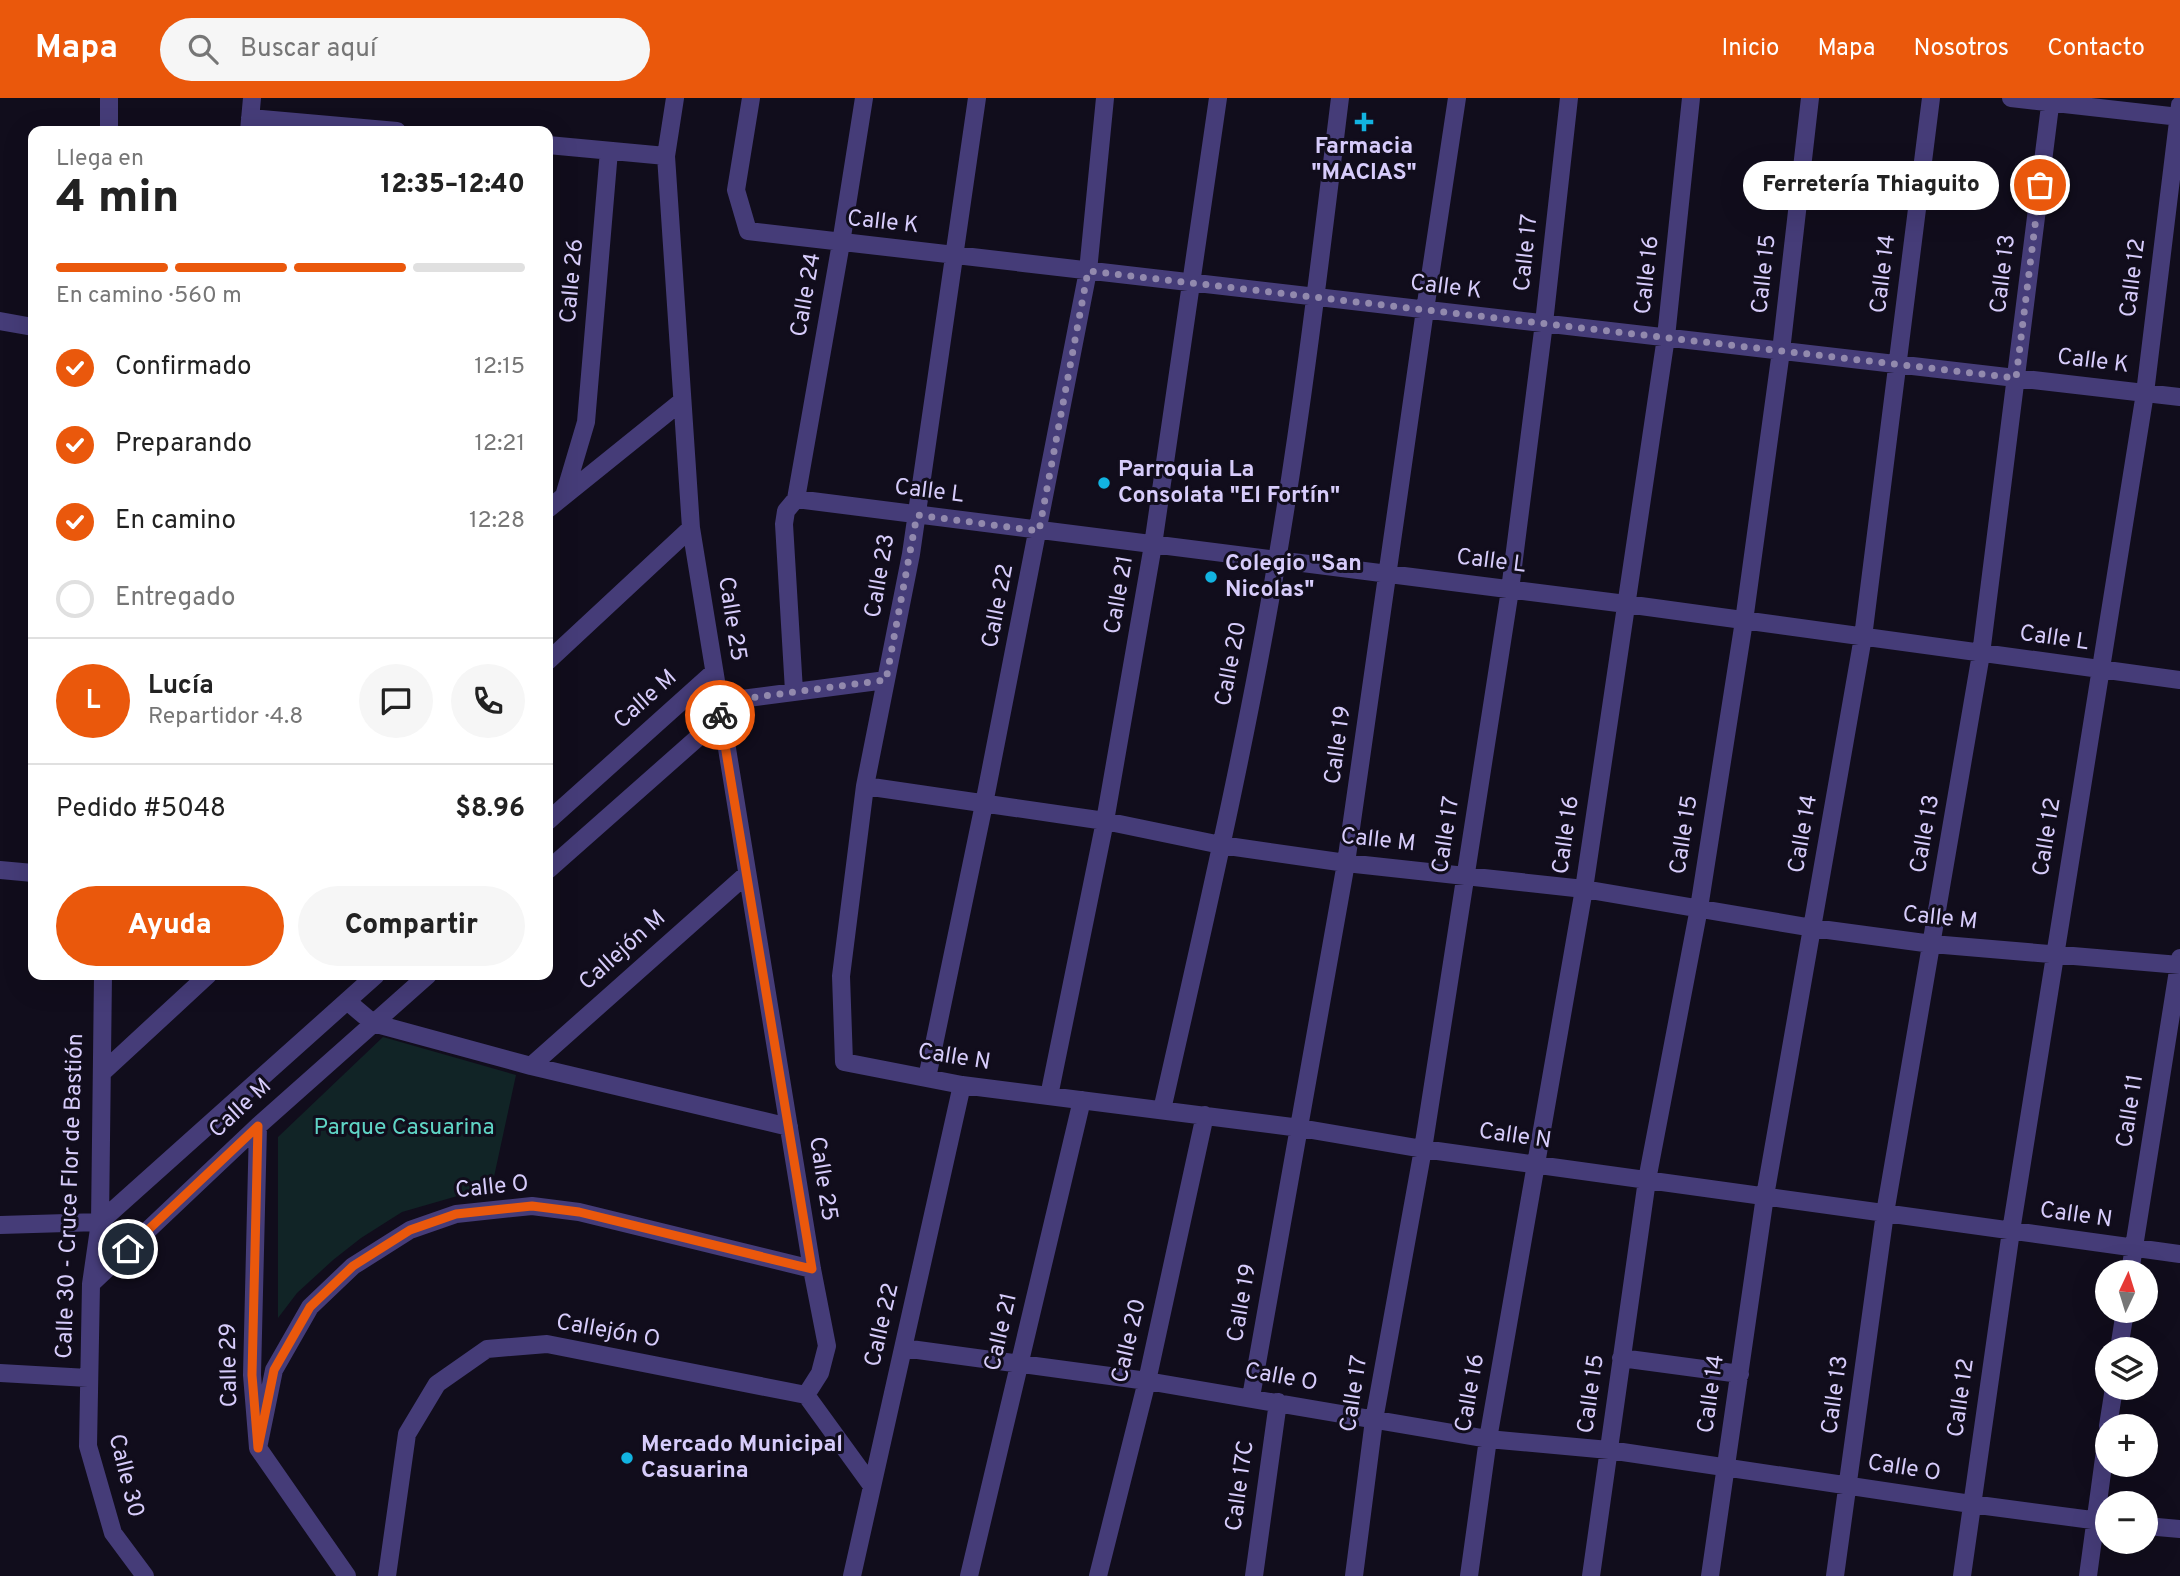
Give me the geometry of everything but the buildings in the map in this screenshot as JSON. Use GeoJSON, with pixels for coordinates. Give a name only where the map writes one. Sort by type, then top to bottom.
{"type":"FeatureCollection","features":[{"type":"Feature","properties":{"kind":"street"},"geometry":{"type":"LineString","coordinates":[[109,98],[109,126]]}},
{"type":"Feature","properties":{"kind":"street"},"geometry":{"type":"LineString","coordinates":[[252,98],[250,125],[273,126]]}},
{"type":"Feature","properties":{"kind":"street","name":"Calle 25"},"geometry":{"type":"LineString","coordinates":[[675,98],[666,156],[691,528],[812,1269]]}},
{"type":"Feature","properties":{"kind":"street","name":"Calle K"},"geometry":{"type":"LineString","coordinates":[[751,98],[736,190],[748,232],[2180,397]]}},
{"type":"Feature","properties":{"kind":"street","name":"Calle 24"},"geometry":{"type":"LineString","coordinates":[[796,499],[841,243],[863,98]]}},
{"type":"Feature","properties":{"kind":"street","name":"Calle 23"},"geometry":{"type":"LineString","coordinates":[[844,1062],[841,976],[865,786],[917,515],[977,98]]}},
{"type":"Feature","properties":{"kind":"street","name":"Calle 22"},"geometry":{"type":"LineString","coordinates":[[927,1079],[1039,531],[1088,271],[1105,98]]}},
{"type":"Feature","properties":{"kind":"street","name":"Calle 21"},"geometry":{"type":"LineString","coordinates":[[1049,1096],[1105,821],[1153,545],[1218,98]]}},
{"type":"Feature","properties":{"kind":"street","name":"Calle 20"},"geometry":{"type":"LineString","coordinates":[[1162,1110],[1221,845],[1277,560],[1316,297],[1340,98]]}},
{"type":"Feature","properties":{"kind":"street","name":"Calle 19"},"geometry":{"type":"LineString","coordinates":[[1251,1397],[1346,863],[1389,574],[1424,310],[1457,98]]}},
{"type":"Feature","properties":{"kind":"street","name":"Calle 17"},"geometry":{"type":"LineString","coordinates":[[1354,1576],[1374,1420],[1423,1149],[1510,590],[1569,98]]}},
{"type":"Feature","properties":{"kind":"street","name":"Calle 16"},"geometry":{"type":"LineString","coordinates":[[1469,1576],[1488,1438],[1584,889],[1666,337],[1691,98]]}},
{"type":"Feature","properties":{"kind":"street","name":"Calle 15"},"geometry":{"type":"LineString","coordinates":[[1591,1576],[1647,1180],[1699,908],[1744,621],[1781,351],[1810,98]]}},
{"type":"Feature","properties":{"kind":"street","name":"Calle 14"},"geometry":{"type":"LineString","coordinates":[[1710,1576],[1765,1196],[1863,637],[1931,98]]}},
{"type":"Feature","properties":{"kind":"street"},"geometry":{"type":"LineString","coordinates":[[2011,98],[2179,113]]}},
{"type":"Feature","properties":{"kind":"street","name":"Calle 13"},"geometry":{"type":"LineString","coordinates":[[1835,1576],[1885,1213],[1982,654],[2051,100]]}},
{"type":"Feature","properties":{"kind":"street","name":"Calle 12"},"geometry":{"type":"LineString","coordinates":[[1962,1576],[2053,955],[2145,393],[2179,113]]}},
{"type":"Feature","properties":{"kind":"street"},"geometry":{"type":"LineString","coordinates":[[553,145],[666,156]]}},
{"type":"Feature","properties":{"kind":"street","name":"Calle 26"},"geometry":{"type":"LineString","coordinates":[[564,496],[586,422],[609,150]]}},
{"type":"Feature","properties":{"kind":"street"},"geometry":{"type":"LineString","coordinates":[[0,321],[28,326]]}},
{"type":"Feature","properties":{"kind":"street"},"geometry":{"type":"LineString","coordinates":[[553,505],[682,401]]}},
{"type":"Feature","properties":{"kind":"street"},"geometry":{"type":"LineString","coordinates":[[794,691],[784,524],[786,511],[796,499]]}},
{"type":"Feature","properties":{"kind":"street","name":"Calle L"},"geometry":{"type":"LineString","coordinates":[[796,499],[1626,604],[2180,680]]}},
{"type":"Feature","properties":{"kind":"street"},"geometry":{"type":"LineString","coordinates":[[553,656],[691,528]]}},
{"type":"Feature","properties":{"kind":"street","name":"Calle M"},"geometry":{"type":"LineString","coordinates":[[553,817],[714,672]]}},
{"type":"Feature","properties":{"kind":"street"},"geometry":{"type":"LineString","coordinates":[[553,865],[719,710],[794,691],[886,680]]}},
{"type":"Feature","properties":{"kind":"street","name":"Calle M"},"geometry":{"type":"LineString","coordinates":[[865,786],[1105,821],[1221,845],[1346,863],[1584,889],[1813,928],[1933,944],[2180,963]]}},
{"type":"Feature","properties":{"kind":"street"},"geometry":{"type":"LineString","coordinates":[[0,870],[28,873]]}},
{"type":"Feature","properties":{"kind":"street","name":"Callejón M"},"geometry":{"type":"LineString","coordinates":[[531,1066],[747,874]]}},
{"type":"Feature","properties":{"kind":"street","name":"Calle 11"},"geometry":{"type":"LineString","coordinates":[[2132,1260],[2180,963]]}},
{"type":"Feature","properties":{"kind":"street","name":"Calle 30 - Cruce Flor de Bastión"},"geometry":{"type":"LineString","coordinates":[[88,1378],[91,1284],[100,1222],[103,980]]}},
{"type":"Feature","properties":{"kind":"street"},"geometry":{"type":"LineString","coordinates":[[103,1072],[203,980]]}},
{"type":"Feature","properties":{"kind":"street","name":"Calle M"},"geometry":{"type":"LineString","coordinates":[[100,1222],[370,980]]}},
{"type":"Feature","properties":{"kind":"street","name":"Calle M"},"geometry":{"type":"LineString","coordinates":[[91,1284],[258,1126],[422,980]]}},
{"type":"Feature","properties":{"kind":"street"},"geometry":{"type":"LineString","coordinates":[[347,1001],[373,1023],[531,1066],[789,1128]]}},
{"type":"Feature","properties":{"kind":"street","name":"Calle N"},"geometry":{"type":"LineString","coordinates":[[844,1062],[962,1085],[1300,1128],[1423,1149],[2180,1254]]}},
{"type":"Feature","properties":{"kind":"street","name":"Calle 22"},"geometry":{"type":"LineString","coordinates":[[852,1576],[962,1085]]}},
{"type":"Feature","properties":{"kind":"street","name":"Calle 21"},"geometry":{"type":"LineString","coordinates":[[969,1576],[1082,1100]]}},
{"type":"Feature","properties":{"kind":"street","name":"Calle 20"},"geometry":{"type":"LineString","coordinates":[[1098,1576],[1147,1381],[1205,1115]]}},
{"type":"Feature","properties":{"kind":"street","name":"Calle 29"},"geometry":{"type":"LineString","coordinates":[[258,1126],[252,1375],[258,1448]]}},
{"type":"Feature","properties":{"kind":"street","name":"Calle O"},"geometry":{"type":"LineString","coordinates":[[258,1448],[274,1370],[310,1307],[353,1266],[410,1230],[456,1214],[532,1206],[579,1212],[812,1269]]}},
{"type":"Feature","properties":{"kind":"street"},"geometry":{"type":"LineString","coordinates":[[0,1225],[100,1222]]}},
{"type":"Feature","properties":{"kind":"street"},"geometry":{"type":"LineString","coordinates":[[812,1269],[827,1346],[820,1373],[806,1395],[872,1486]]}},
{"type":"Feature","properties":{"kind":"street","name":"Callejón O"},"geometry":{"type":"LineString","coordinates":[[387,1576],[407,1434],[437,1384],[487,1349],[547,1344],[806,1395]]}},
{"type":"Feature","properties":{"kind":"street","name":"Calle O"},"geometry":{"type":"LineString","coordinates":[[903,1348],[1147,1381],[1488,1438],[1609,1450],[2095,1520]]}},
{"type":"Feature","properties":{"kind":"street"},"geometry":{"type":"LineString","coordinates":[[1621,1358],[1740,1374]]}},
{"type":"Feature","properties":{"kind":"street"},"geometry":{"type":"LineString","coordinates":[[0,1373],[88,1378]]}},
{"type":"Feature","properties":{"kind":"street","name":"Calle 30"},"geometry":{"type":"LineString","coordinates":[[88,1378],[88,1446],[113,1533],[145,1576]]}},
{"type":"Feature","properties":{"kind":"street","name":"Calle 17C"},"geometry":{"type":"LineString","coordinates":[[1254,1576],[1278,1402]]}},
{"type":"Feature","properties":{"kind":"street"},"geometry":{"type":"LineString","coordinates":[[258,1448],[347,1576]]}},
{"type":"Feature","properties":{"kind":"street"},"geometry":{"type":"LineString","coordinates":[[2158,1527],[2180,1529]]}},
{"type":"Feature","properties":{"kind":"street"},"geometry":{"type":"LineString","coordinates":[[2088,1576],[2095,1546]]}},
{"type":"Feature","properties":{"kind":"green space","name":"Parque Casuarina"},"geometry":{"type":"Polygon","coordinates":[[[383,1037],[516,1075],[492,1186],[402,1212],[333,1260],[297,1293],[278,1318],[278,1137],[383,1037]]]}},
{"type":"Feature","properties":{"kind":"way so far"},"geometry":{"type":"LineString","coordinates":[[720,715],[718,702],[886,680],[917,515],[1039,531],[1088,271],[2016,378],[2040,185]]}},
{"type":"Feature","properties":{"kind":"place","name":"Farmacia \"MACIAS\""},"geometry":{"type":"Point","coordinates":[1364,122]}},
{"type":"Feature","properties":{"kind":"place","name":"Ferretería Thiaguito"},"geometry":{"type":"Point","coordinates":[2040,185]}},
{"type":"Feature","properties":{"kind":"place","name":"Parroquia La Consolata \"El Fortín\""},"geometry":{"type":"Point","coordinates":[1104,483]}},
{"type":"Feature","properties":{"kind":"place","name":"Colegio \"San Nicolas\""},"geometry":{"type":"Point","coordinates":[1211,577]}},
{"type":"Feature","properties":{"kind":"place","name":"Mercado Municipal Casuarina"},"geometry":{"type":"Point","coordinates":[627,1458]}},
{"type":"Feature","properties":{"kind":"route"},"geometry":{"type":"LineString","coordinates":[[128,1249],[258,1126],[252,1375],[258,1448],[274,1370],[310,1307],[353,1266],[410,1230],[456,1214],[532,1206],[579,1212],[812,1269],[720,715]]}}]}
